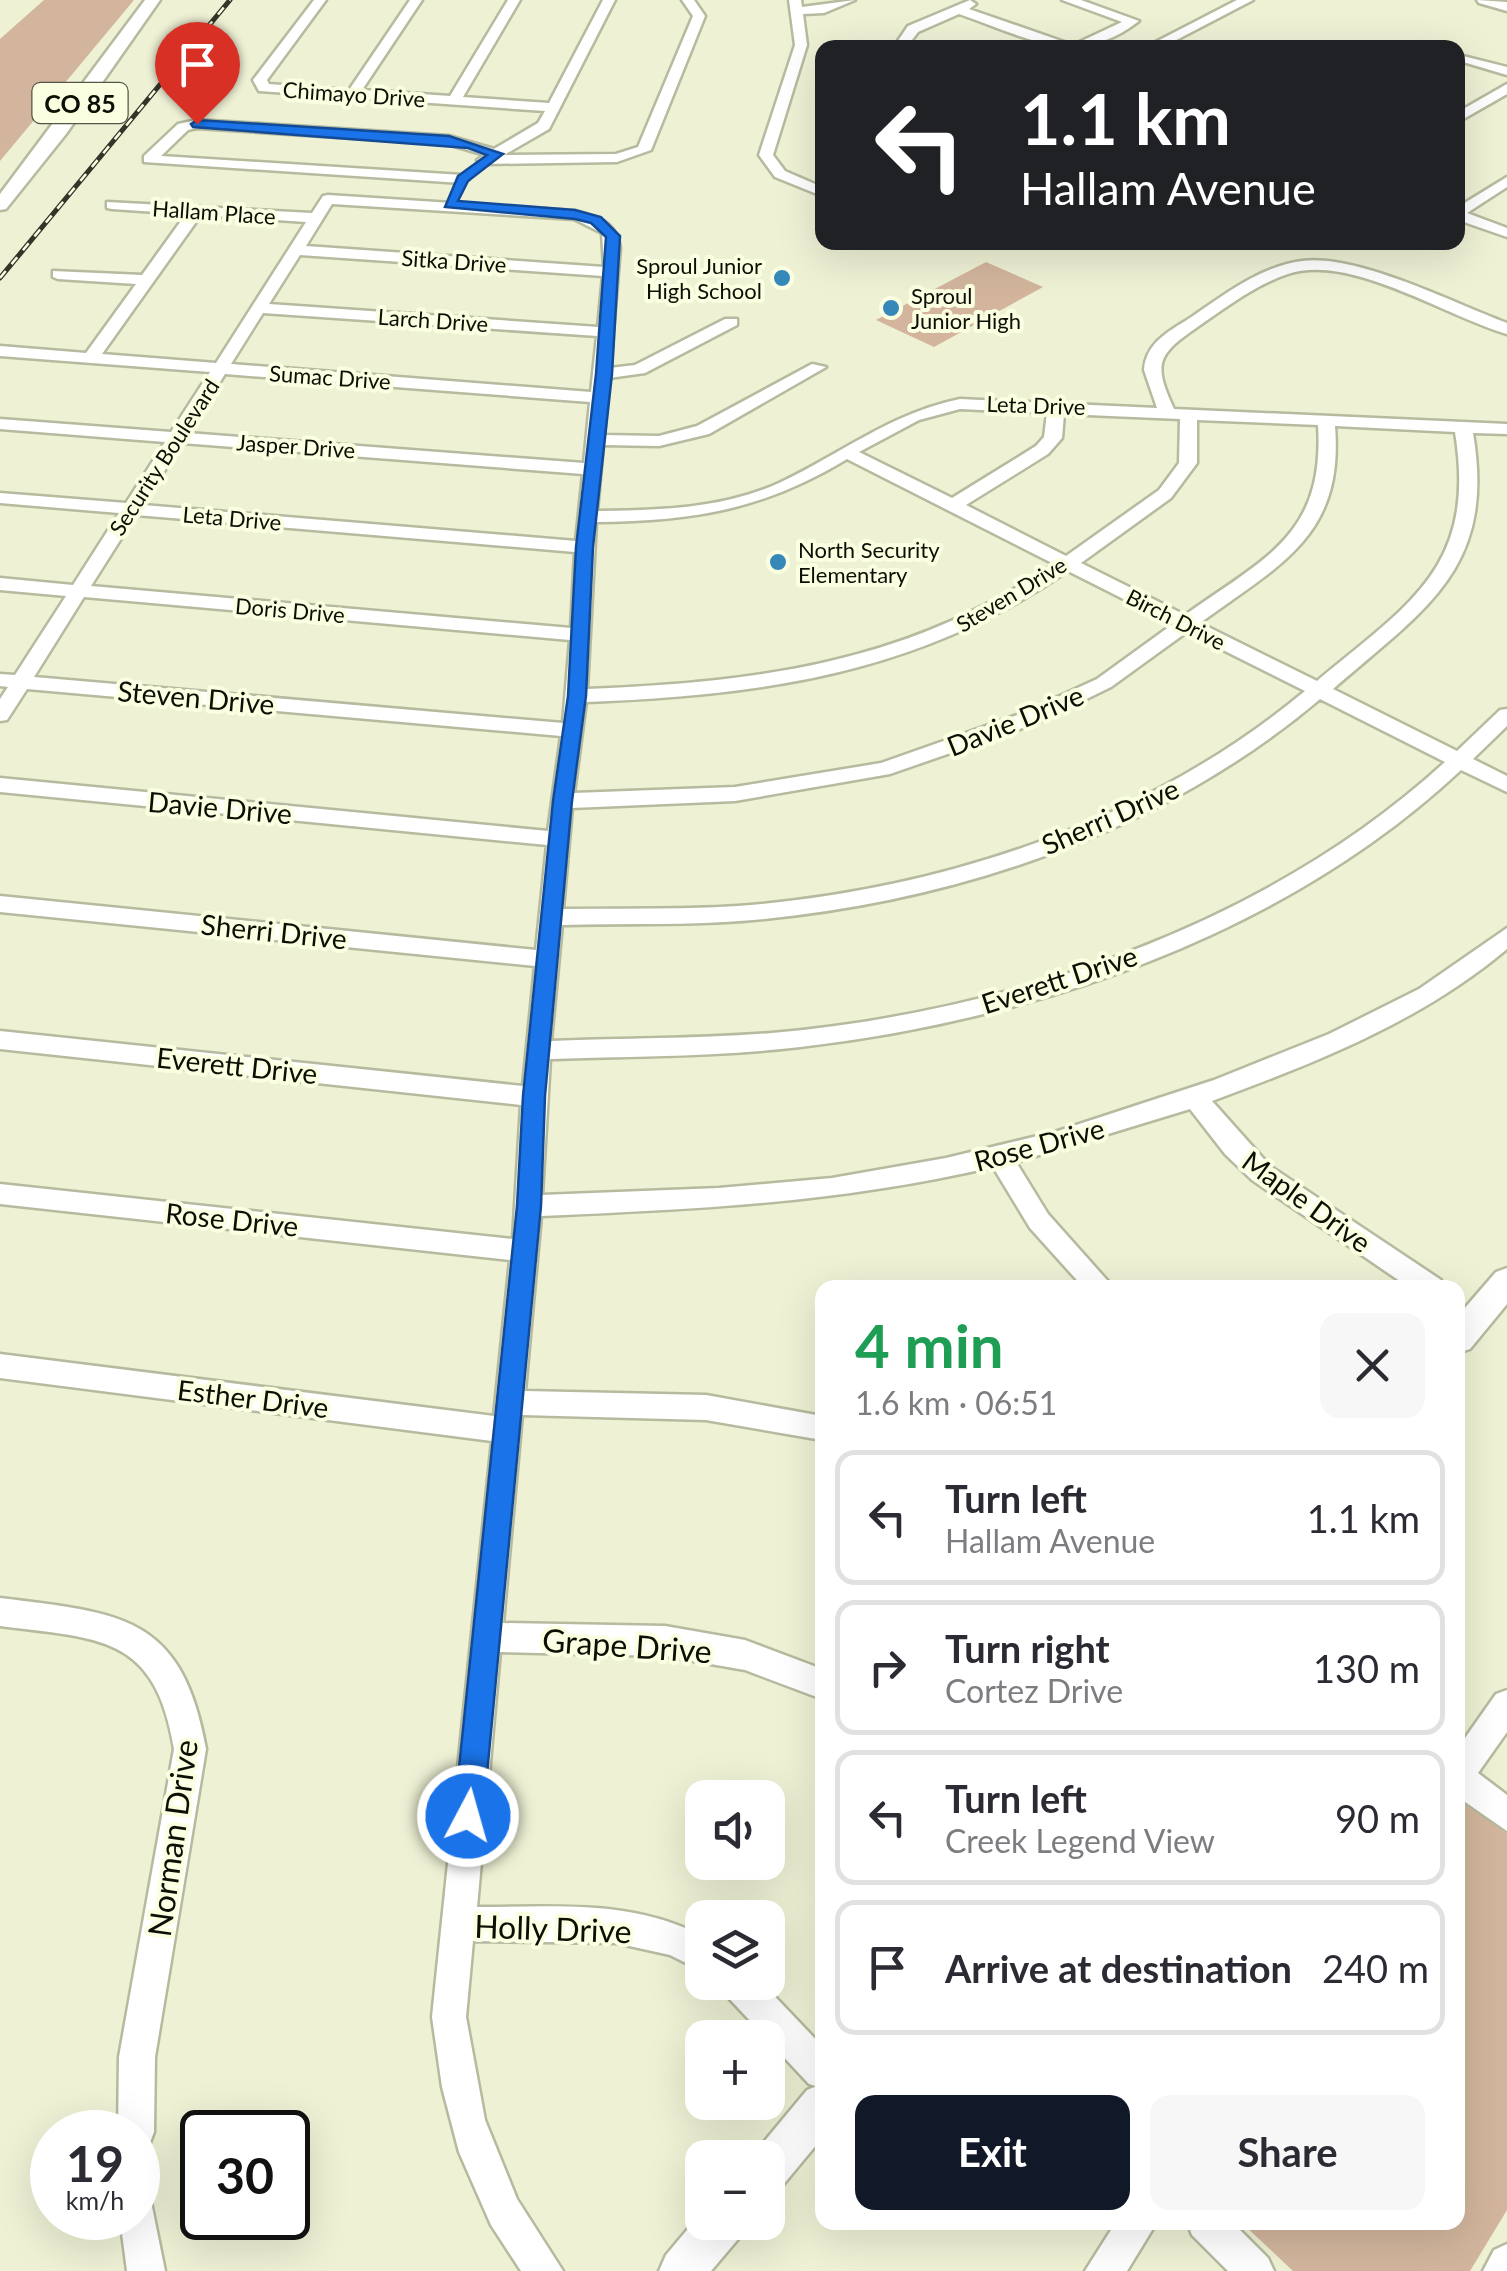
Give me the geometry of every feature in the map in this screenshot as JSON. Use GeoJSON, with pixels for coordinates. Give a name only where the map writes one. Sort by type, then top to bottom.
{"type":"FeatureCollection","features":[{"type":"Feature","properties":{"kind":"main road","name":"CO 85"},"geometry":{"type":"LineString","coordinates":[[0,204],[60,130],[153,0]]}},
{"type":"Feature","properties":{"kind":"main road"},"geometry":{"type":"LineString","coordinates":[[1484,0],[1507,7]]}},
{"type":"Feature","properties":{"kind":"main road"},"geometry":{"type":"LineString","coordinates":[[1465,1319],[1507,1281]]}},
{"type":"Feature","properties":{"kind":"main road"},"geometry":{"type":"LineString","coordinates":[[785,2150],[815,2113]]}},
{"type":"Feature","properties":{"kind":"main road"},"geometry":{"type":"LineString","coordinates":[[682,2271],[708,2240]]}},
{"type":"Feature","properties":{"kind":"street","name":"Chimayo Drive"},"geometry":{"type":"LineString","coordinates":[[320,0],[260,80],[264,88],[553,107]]}},
{"type":"Feature","properties":{"kind":"street"},"geometry":{"type":"LineString","coordinates":[[352,95],[416,0]]}},
{"type":"Feature","properties":{"kind":"street"},"geometry":{"type":"LineString","coordinates":[[454,100],[514,0]]}},
{"type":"Feature","properties":{"kind":"street"},"geometry":{"type":"LineString","coordinates":[[544,2271],[523,2245],[484,2174],[457,2090],[449,2017],[529,1206],[534,1096],[562,801],[577,696],[584,547],[598,440],[613,236],[596,220],[575,214],[450,204],[462,179],[490,157],[535,134],[609,0]]}},
{"type":"Feature","properties":{"kind":"street"},"geometry":{"type":"LineString","coordinates":[[462,179],[149,159],[183,127],[197,124],[449,140],[490,157],[617,158],[644,150],[699,16],[688,0]]}},
{"type":"Feature","properties":{"kind":"street"},"geometry":{"type":"LineString","coordinates":[[815,189],[772,169],[766,155],[801,45],[796,6],[820,10],[849,0]]}},
{"type":"Feature","properties":{"kind":"street"},"geometry":{"type":"LineString","coordinates":[[905,40],[913,28],[979,0]]}},
{"type":"Feature","properties":{"kind":"street"},"geometry":{"type":"LineString","coordinates":[[1068,0],[1133,22],[1095,40]]}},
{"type":"Feature","properties":{"kind":"street"},"geometry":{"type":"LineString","coordinates":[[1166,40],[1248,0]]}},
{"type":"Feature","properties":{"kind":"street"},"geometry":{"type":"LineString","coordinates":[[958,9],[1045,40]]}},
{"type":"Feature","properties":{"kind":"street"},"geometry":{"type":"LineString","coordinates":[[1468,60],[1507,72]]}},
{"type":"Feature","properties":{"kind":"street"},"geometry":{"type":"LineString","coordinates":[[1465,114],[1507,88]]}},
{"type":"Feature","properties":{"kind":"street"},"geometry":{"type":"LineString","coordinates":[[1465,209],[1507,180]]}},
{"type":"Feature","properties":{"kind":"street","name":"Security Boulevard"},"geometry":{"type":"LineString","coordinates":[[0,715],[10,681],[79,591],[328,200],[450,204]]}},
{"type":"Feature","properties":{"kind":"street","name":"Hallam Place"},"geometry":{"type":"LineString","coordinates":[[112,205],[316,218]]}},
{"type":"Feature","properties":{"kind":"street"},"geometry":{"type":"LineString","coordinates":[[91,358],[196,210]]}},
{"type":"Feature","properties":{"kind":"street"},"geometry":{"type":"LineString","coordinates":[[1465,217],[1507,233]]}},
{"type":"Feature","properties":{"kind":"street","name":"Sitka Drive"},"geometry":{"type":"LineString","coordinates":[[296,250],[611,272]]}},
{"type":"Feature","properties":{"kind":"street"},"geometry":{"type":"LineString","coordinates":[[1167,412],[1150,366],[1161,345],[1270,276],[1299,266],[1339,267],[1362,273],[1507,329]]}},
{"type":"Feature","properties":{"kind":"street"},"geometry":{"type":"LineString","coordinates":[[58,274],[144,280]]}},
{"type":"Feature","properties":{"kind":"street","name":"Larch Drive"},"geometry":{"type":"LineString","coordinates":[[260,308],[606,332]]}},
{"type":"Feature","properties":{"kind":"street"},"geometry":{"type":"LineString","coordinates":[[604,374],[640,370],[731,322]]}},
{"type":"Feature","properties":{"kind":"street","name":"Sumac Drive"},"geometry":{"type":"LineString","coordinates":[[0,351],[600,398]]}},
{"type":"Feature","properties":{"kind":"street"},"geometry":{"type":"LineString","coordinates":[[598,440],[659,441],[704,430],[818,367]]}},
{"type":"Feature","properties":{"kind":"street","name":"Leta Drive"},"geometry":{"type":"LineString","coordinates":[[588,518],[682,513],[744,502],[790,484],[908,416],[933,408],[984,402],[1507,429]]}},
{"type":"Feature","properties":{"kind":"street"},"geometry":{"type":"LineString","coordinates":[[952,506],[1042,450],[1053,438],[1056,406]]}},
{"type":"Feature","properties":{"kind":"street","name":"Steven Drive"},"geometry":{"type":"LineString","coordinates":[[577,696],[722,690],[888,657],[970,623],[1165,494],[1179,478],[1191,449],[1189,413]]}},
{"type":"Feature","properties":{"kind":"street","name":"Davie Drive"},"geometry":{"type":"LineString","coordinates":[[562,801],[735,794],[883,769],[1030,718],[1104,683],[1281,554],[1318,510],[1330,472],[1326,420]]}},
{"type":"Feature","properties":{"kind":"street","name":"Jasper Drive"},"geometry":{"type":"LineString","coordinates":[[0,424],[592,469]]}},
{"type":"Feature","properties":{"kind":"street","name":"Sherri Drive"},"geometry":{"type":"LineString","coordinates":[[553,917],[756,912],[886,892],[1001,863],[1142,808],[1227,759],[1316,690],[1424,598],[1444,575],[1462,541],[1472,508],[1472,477],[1463,427]]}},
{"type":"Feature","properties":{"kind":"street","name":"Birch Drive"},"geometry":{"type":"LineString","coordinates":[[846,452],[1507,784]]}},
{"type":"Feature","properties":{"kind":"street","name":"Leta Drive"},"geometry":{"type":"LineString","coordinates":[[0,498],[584,547]]}},
{"type":"Feature","properties":{"kind":"street","name":"Doris Drive"},"geometry":{"type":"LineString","coordinates":[[0,584],[581,635]]}},
{"type":"Feature","properties":{"kind":"street","name":"Steven Drive"},"geometry":{"type":"LineString","coordinates":[[10,681],[571,730]]}},
{"type":"Feature","properties":{"kind":"street","name":"Everett Drive"},"geometry":{"type":"LineString","coordinates":[[540,1050],[802,1038],[912,1021],[1024,996],[1190,936],[1272,895],[1367,837],[1507,714]]}},
{"type":"Feature","properties":{"kind":"street","name":"Davie Drive"},"geometry":{"type":"LineString","coordinates":[[0,786],[560,839]]}},
{"type":"Feature","properties":{"kind":"street","name":"Sherri Drive"},"geometry":{"type":"LineString","coordinates":[[0,904],[548,959]]}},
{"type":"Feature","properties":{"kind":"street","name":"Rose Drive"},"geometry":{"type":"LineString","coordinates":[[529,1206],[742,1197],[832,1188],[1001,1158],[1196,1099],[1314,1051],[1416,1001],[1507,936]]}},
{"type":"Feature","properties":{"kind":"street","name":"Everett Drive"},"geometry":{"type":"LineString","coordinates":[[0,1040],[534,1096]]}},
{"type":"Feature","properties":{"kind":"street","name":"Maple Drive"},"geometry":{"type":"LineString","coordinates":[[1196,1099],[1234,1147],[1261,1173],[1420,1280]]}},
{"type":"Feature","properties":{"kind":"street"},"geometry":{"type":"LineString","coordinates":[[1001,1158],[1039,1222],[1093,1280]]}},
{"type":"Feature","properties":{"kind":"street","name":"Rose Drive"},"geometry":{"type":"LineString","coordinates":[[0,1194],[523,1251]]}},
{"type":"Feature","properties":{"kind":"street","name":"Esther Drive"},"geometry":{"type":"LineString","coordinates":[[0,1366],[507,1416],[683,1404],[776,1416],[815,1426]]}},
{"type":"Feature","properties":{"kind":"street","name":"Norman Drive"},"geometry":{"type":"LineString","coordinates":[[0,1612],[104,1626],[146,1647],[170,1675],[187,1714],[190,1749],[137,2058],[136,2110]]}},
{"type":"Feature","properties":{"kind":"street","name":"Grape Drive"},"geometry":{"type":"LineString","coordinates":[[487,1637],[665,1641],[745,1655],[815,1681]]}},
{"type":"Feature","properties":{"kind":"street"},"geometry":{"type":"LineString","coordinates":[[1465,1766],[1507,1705]]}},
{"type":"Feature","properties":{"kind":"street"},"geometry":{"type":"LineString","coordinates":[[1465,1782],[1507,1816]]}},
{"type":"Feature","properties":{"kind":"street","name":"Holly Drive"},"geometry":{"type":"LineString","coordinates":[[458,1924],[634,1927],[685,1942]]}},
{"type":"Feature","properties":{"kind":"street"},"geometry":{"type":"LineString","coordinates":[[754,2000],[815,2064]]}},
{"type":"Feature","properties":{"kind":"street"},"geometry":{"type":"LineString","coordinates":[[1104,2271],[1133,2230]]}},
{"type":"Feature","properties":{"kind":"street"},"geometry":{"type":"LineString","coordinates":[[1213,2230],[1255,2271]]}},
{"type":"Feature","properties":{"kind":"street"},"geometry":{"type":"LineString","coordinates":[[142,2240],[146,2271]]}},
{"type":"Feature","properties":{"kind":"street"},"geometry":{"type":"LineString","coordinates":[[1502,2271],[1507,2263]]}},
{"type":"Feature","properties":{"kind":"shaded area"},"geometry":{"type":"Polygon","coordinates":[[[44,0],[134,0],[0,161],[0,39],[44,0]]]}},
{"type":"Feature","properties":{"kind":"shaded area"},"geometry":{"type":"Polygon","coordinates":[[[986,262],[1043,287],[934,347],[876,320],[986,262]]]}},
{"type":"Feature","properties":{"kind":"shaded area"},"geometry":{"type":"Polygon","coordinates":[[[1465,1801],[1507,1834],[1507,2210],[1470,2271],[1293,2271],[1249,2230],[1465,2230],[1465,1801]]]}},
{"type":"Feature","properties":{"kind":"railway"},"geometry":{"type":"LineString","coordinates":[[0,278],[230,0]]}},
{"type":"Feature","properties":{"kind":"place","name":"Sproul Junior High School"},"geometry":{"type":"Point","coordinates":[782,278]}},
{"type":"Feature","properties":{"kind":"place","name":"Sproul Junior High"},"geometry":{"type":"Point","coordinates":[891,308]}},
{"type":"Feature","properties":{"kind":"place","name":"North Security Elementary"},"geometry":{"type":"Point","coordinates":[778,562]}},
{"type":"Feature","properties":{"kind":"route"},"geometry":{"type":"LineString","coordinates":[[197,124],[449,140],[471,145],[496,154],[462,179],[450,204],[575,214],[596,220],[613,236],[598,440],[584,547],[577,696],[562,801],[534,1096],[529,1206],[468,1816]]}}]}
